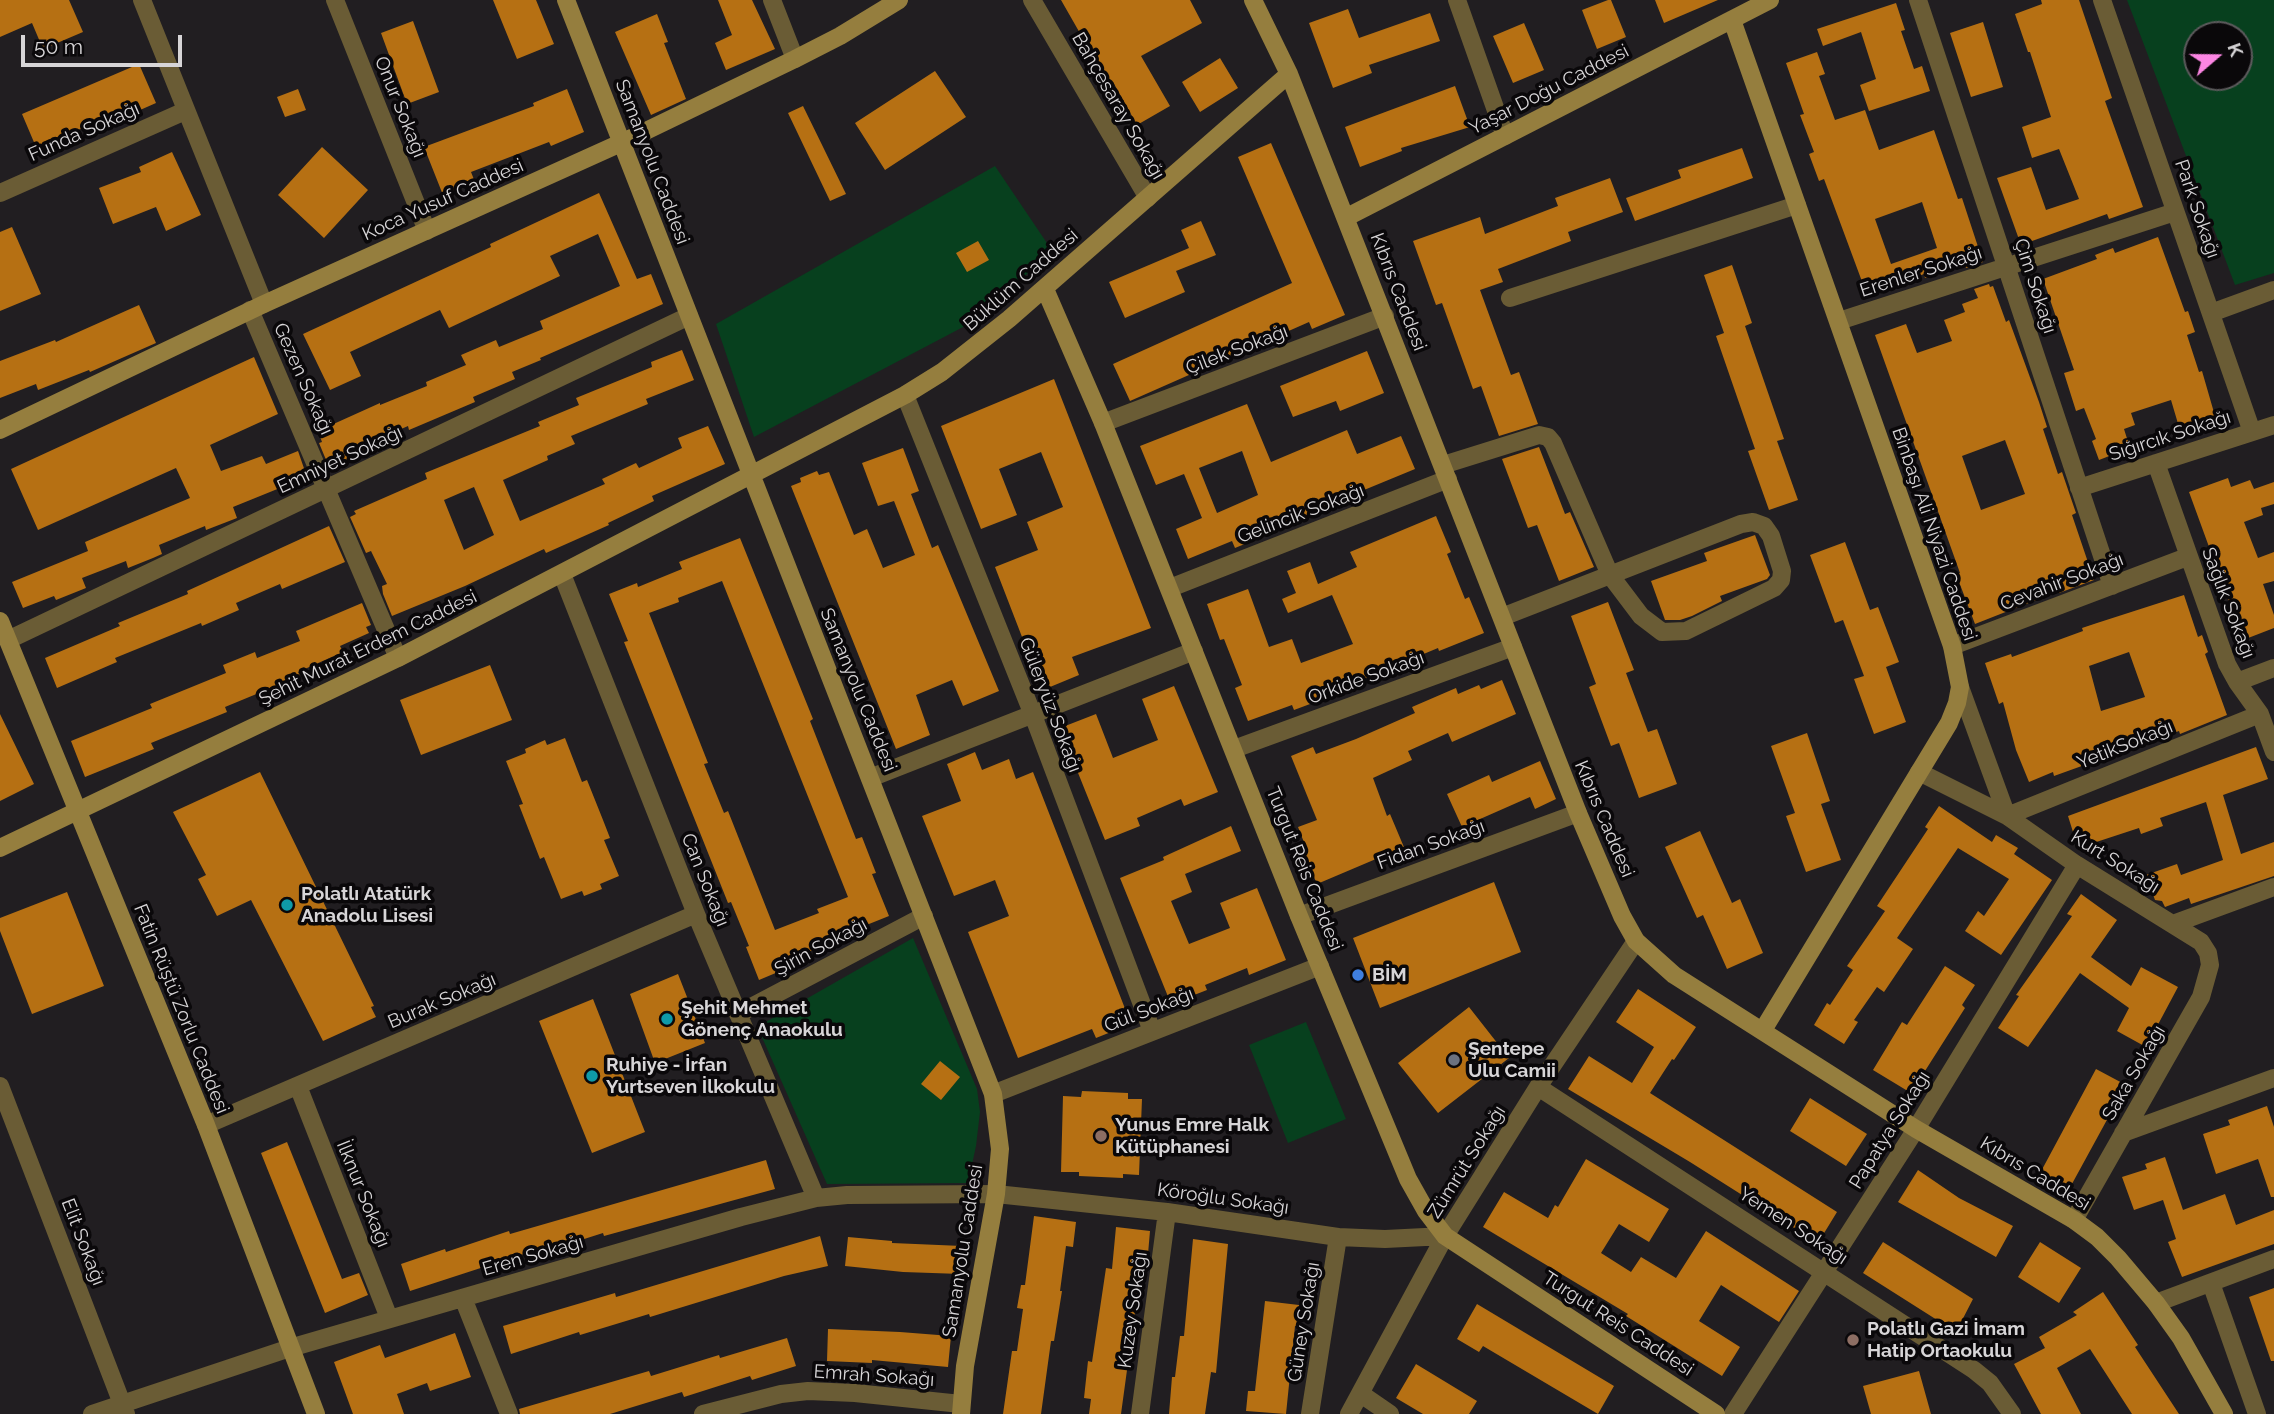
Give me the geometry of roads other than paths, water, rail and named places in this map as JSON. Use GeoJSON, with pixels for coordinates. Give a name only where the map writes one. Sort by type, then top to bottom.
{"type":"FeatureCollection","features":[{"type":"Feature","properties":{"kind":"street","name":"Gezen Sokağı"},"geometry":{"type":"LineString","coordinates":[[142,0],[327,489],[398,659]]}},
{"type":"Feature","properties":{"kind":"street","name":"Onur Sokağı"},"geometry":{"type":"LineString","coordinates":[[335,0],[427,230]]}},
{"type":"Feature","properties":{"kind":"street","name":"Samanyolu Caddesi"},"geometry":{"type":"LineString","coordinates":[[566,0],[993,1094],[1000,1149],[996,1195],[965,1366],[961,1409]]}},
{"type":"Feature","properties":{"kind":"street"},"geometry":{"type":"LineString","coordinates":[[772,0],[795,59]]}},
{"type":"Feature","properties":{"kind":"street","name":"Koca Yusuf Caddesi"},"geometry":{"type":"LineString","coordinates":[[0,430],[257,307],[623,142],[795,59],[899,0]]}},
{"type":"Feature","properties":{"kind":"street","name":"Bahçesaray Sokağı"},"geometry":{"type":"LineString","coordinates":[[1032,0],[1148,198]]}},
{"type":"Feature","properties":{"kind":"street","name":"Kıbrıs Caddesi"},"geometry":{"type":"LineString","coordinates":[[1253,0],[1289,74],[1347,217],[1578,813],[1622,916],[1636,941],[1674,975],[1916,1129],[2074,1220],[2118,1258],[2156,1303],[2181,1338],[2224,1414]]}},
{"type":"Feature","properties":{"kind":"street"},"geometry":{"type":"LineString","coordinates":[[1457,0],[1505,136]]}},
{"type":"Feature","properties":{"kind":"street","name":"Çim Sokağı"},"geometry":{"type":"LineString","coordinates":[[1918,0],[2112,586]]}},
{"type":"Feature","properties":{"kind":"street","name":"Park Sokağı"},"geometry":{"type":"LineString","coordinates":[[2102,0],[2252,432]]}},
{"type":"Feature","properties":{"kind":"street","name":"Yaşar Doğu Caddesi"},"geometry":{"type":"LineString","coordinates":[[1347,217],[1767,1]]}},
{"type":"Feature","properties":{"kind":"street","name":"Binbaşı Ali Niyazi Caddesi"},"geometry":{"type":"LineString","coordinates":[[1732,20],[1952,646],[1960,687],[1949,723],[1763,1030]]}},
{"type":"Feature","properties":{"kind":"street","name":"Büklüm Caddesi"},"geometry":{"type":"LineString","coordinates":[[751,475],[905,395],[942,372],[1045,289],[1289,74]]}},
{"type":"Feature","properties":{"kind":"street","name":"Funda Sokağı"},"geometry":{"type":"LineString","coordinates":[[0,192],[185,111]]}},
{"type":"Feature","properties":{"kind":"street"},"geometry":{"type":"LineString","coordinates":[[1510,298],[1797,205]]}},
{"type":"Feature","properties":{"kind":"street","name":"Erenler Sokağı"},"geometry":{"type":"LineString","coordinates":[[1839,321],[2175,212]]}},
{"type":"Feature","properties":{"kind":"street","name":"Turgut Reis Caddesi"},"geometry":{"type":"LineString","coordinates":[[1045,289],[1170,588],[1299,916],[1408,1179],[1426,1211],[1445,1236],[1716,1414]]}},
{"type":"Feature","properties":{"kind":"street"},"geometry":{"type":"LineString","coordinates":[[2211,313],[2274,290]]}},
{"type":"Feature","properties":{"kind":"street","name":"Emniyet Sokağı"},"geometry":{"type":"LineString","coordinates":[[8,640],[689,316]]}},
{"type":"Feature","properties":{"kind":"street","name":"Çilek Sokağı"},"geometry":{"type":"LineString","coordinates":[[1103,423],[1385,316]]}},
{"type":"Feature","properties":{"kind":"street","name":"Güleryüz Sokağı"},"geometry":{"type":"LineString","coordinates":[[905,395],[1033,715],[1152,1031]]}},
{"type":"Feature","properties":{"kind":"street","name":"Sığırcık Sokağı"},"geometry":{"type":"LineString","coordinates":[[2079,488],[2274,425]]}},
{"type":"Feature","properties":{"kind":"street","name":"Gelincik Sokağı"},"geometry":{"type":"LineString","coordinates":[[1170,588],[1539,435],[1553,443],[1610,575]]}},
{"type":"Feature","properties":{"kind":"street","name":"Sağlık Sokağı"},"geometry":{"type":"LineString","coordinates":[[2156,463],[2227,664],[2236,682],[2260,714],[2274,752]]}},
{"type":"Feature","properties":{"kind":"street","name":"Şehit Murat Erdem Caddesi"},"geometry":{"type":"LineString","coordinates":[[0,848],[398,659],[751,475]]}},
{"type":"Feature","properties":{"kind":"street"},"geometry":{"type":"LineString","coordinates":[[1502,617],[1610,575],[1753,522],[1764,526],[1771,536],[1782,571],[1781,580],[1774,588],[1686,631],[1675,633],[1662,632],[1653,626],[1610,575]]}},
{"type":"Feature","properties":{"kind":"street","name":"Cevahir Sokağı"},"geometry":{"type":"LineString","coordinates":[[1952,646],[2188,557]]}},
{"type":"Feature","properties":{"kind":"street","name":"Can Sokağı"},"geometry":{"type":"LineString","coordinates":[[562,574],[696,914],[816,1198]]}},
{"type":"Feature","properties":{"kind":"street","name":"Fatin Rüştü Zorlu Caddesi"},"geometry":{"type":"LineString","coordinates":[[0,621],[206,1125],[316,1414]]}},
{"type":"Feature","properties":{"kind":"street","name":"Orkide Sokağı"},"geometry":{"type":"LineString","coordinates":[[1234,749],[1513,647]]}},
{"type":"Feature","properties":{"kind":"street"},"geometry":{"type":"LineString","coordinates":[[870,778],[1194,651]]}},
{"type":"Feature","properties":{"kind":"street"},"geometry":{"type":"LineString","coordinates":[[2236,682],[2274,668]]}},
{"type":"Feature","properties":{"kind":"street"},"geometry":{"type":"LineString","coordinates":[[1960,687],[2007,816]]}},
{"type":"Feature","properties":{"kind":"street","name":"YetikSokağı"},"geometry":{"type":"LineString","coordinates":[[2007,816],[2260,714]]}},
{"type":"Feature","properties":{"kind":"street","name":"Kurt Sokağı"},"geometry":{"type":"LineString","coordinates":[[1919,772],[2007,816],[2077,865],[2201,942]]}},
{"type":"Feature","properties":{"kind":"street","name":"Fidan Sokağı"},"geometry":{"type":"LineString","coordinates":[[1299,916],[1578,813]]}},
{"type":"Feature","properties":{"kind":"street","name":"Papatya Sokağı"},"geometry":{"type":"LineString","coordinates":[[1733,1414],[1916,1129],[2077,865]]}},
{"type":"Feature","properties":{"kind":"street"},"geometry":{"type":"LineString","coordinates":[[2174,924],[2274,887]]}},
{"type":"Feature","properties":{"kind":"street","name":"Burak Sokağı"},"geometry":{"type":"LineString","coordinates":[[206,1125],[696,914]]}},
{"type":"Feature","properties":{"kind":"street","name":"Şirin Sokağı"},"geometry":{"type":"LineString","coordinates":[[738,1014],[924,916]]}},
{"type":"Feature","properties":{"kind":"street","name":"Zümrüt Sokağı"},"geometry":{"type":"LineString","coordinates":[[1349,1414],[1445,1236],[1538,1087],[1636,941]]}},
{"type":"Feature","properties":{"kind":"street","name":"Saka Sokağı"},"geometry":{"type":"LineString","coordinates":[[2074,1220],[2201,997],[2210,965],[2208,953],[2201,942]]}},
{"type":"Feature","properties":{"kind":"street","name":"Gül Sokağı"},"geometry":{"type":"LineString","coordinates":[[993,1094],[1320,966]]}},
{"type":"Feature","properties":{"kind":"street"},"geometry":{"type":"LineString","coordinates":[[2123,1133],[2274,1078]]}},
{"type":"Feature","properties":{"kind":"street","name":"Elit Sokağı"},"geometry":{"type":"LineString","coordinates":[[0,1086],[124,1408]]}},
{"type":"Feature","properties":{"kind":"street","name":"İlknur Sokağı"},"geometry":{"type":"LineString","coordinates":[[298,1086],[389,1318]]}},
{"type":"Feature","properties":{"kind":"street","name":"Yemen Sokağı"},"geometry":{"type":"LineString","coordinates":[[1538,1087],[1975,1370],[1990,1383],[2012,1414]]}},
{"type":"Feature","properties":{"kind":"street","name":"Eren Sokağı"},"geometry":{"type":"LineString","coordinates":[[92,1414],[124,1408],[290,1348],[389,1318],[816,1198],[847,1195],[996,1195]]}},
{"type":"Feature","properties":{"kind":"street","name":"Köroğlu Sokağı"},"geometry":{"type":"LineString","coordinates":[[996,1195],[1167,1212],[1338,1237],[1385,1239],[1445,1236]]}},
{"type":"Feature","properties":{"kind":"street","name":"Kuzey Sokağı"},"geometry":{"type":"LineString","coordinates":[[1140,1414],[1167,1212]]}},
{"type":"Feature","properties":{"kind":"street","name":"Güney Sokağı"},"geometry":{"type":"LineString","coordinates":[[1310,1414],[1338,1237]]}},
{"type":"Feature","properties":{"kind":"street"},"geometry":{"type":"LineString","coordinates":[[2156,1303],[2274,1259]]}},
{"type":"Feature","properties":{"kind":"street"},"geometry":{"type":"LineString","coordinates":[[2211,1283],[2257,1414]]}},
{"type":"Feature","properties":{"kind":"street"},"geometry":{"type":"LineString","coordinates":[[463,1298],[509,1414]]}},
{"type":"Feature","properties":{"kind":"street","name":"Emrah Sokağı"},"geometry":{"type":"LineString","coordinates":[[703,1414],[781,1394],[808,1391],[961,1409]]}},
{"type":"Feature","properties":{"kind":"street"},"geometry":{"type":"LineString","coordinates":[[1360,1394],[1390,1414]]}},
{"type":"Feature","properties":{"kind":"place","name":"Polatlı Atatürk Anadolu Lisesi"},"geometry":{"type":"Point","coordinates":[287,905]}},
{"type":"Feature","properties":{"kind":"place","name":"BİM"},"geometry":{"type":"Point","coordinates":[1358,975]}},
{"type":"Feature","properties":{"kind":"place","name":"Şehit Mehmet Gönenç Anaokulu"},"geometry":{"type":"Point","coordinates":[667,1019]}},
{"type":"Feature","properties":{"kind":"place","name":"Şentepe Ulu Camii"},"geometry":{"type":"Point","coordinates":[1454,1060]}},
{"type":"Feature","properties":{"kind":"place","name":"Ruhiye - İrfan Yurtseven İlkokulu"},"geometry":{"type":"Point","coordinates":[592,1076]}},
{"type":"Feature","properties":{"kind":"place","name":"Yunus Emre Halk Kütüphanesi"},"geometry":{"type":"Point","coordinates":[1101,1136]}},
{"type":"Feature","properties":{"kind":"place","name":"Polatlı Gazi İmam Hatip Ortaokulu"},"geometry":{"type":"Point","coordinates":[1853,1340]}}]}
